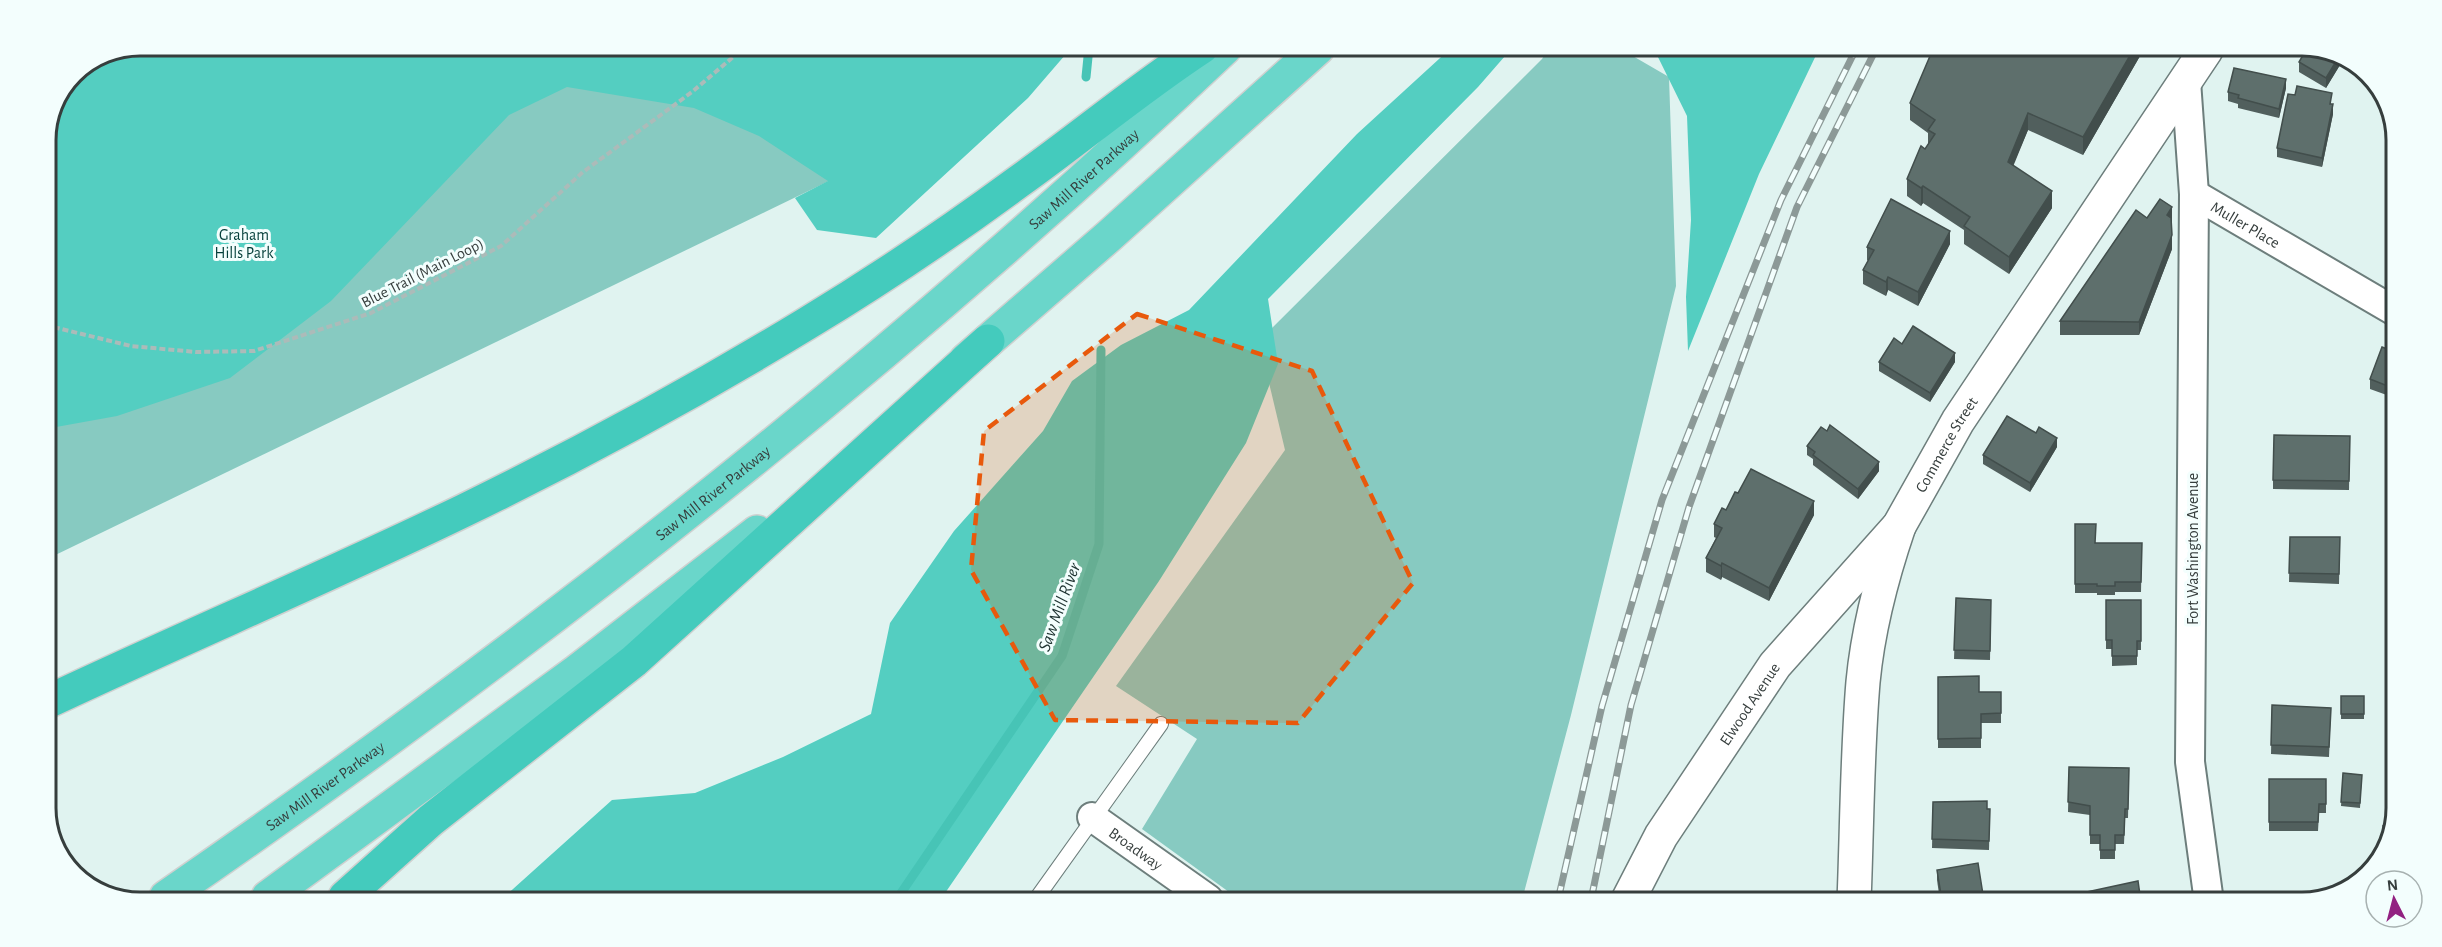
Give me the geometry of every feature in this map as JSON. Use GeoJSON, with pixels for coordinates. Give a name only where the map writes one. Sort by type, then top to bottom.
{"type":"FeatureCollection","features":[{"type":"Feature","properties":{"kind":"highway"},"geometry":{"type":"LineString","coordinates":[[56,698],[463,511],[613,434],[710,380],[806,324],[941,236],[1053,157],[1147,84],[1189,56]]}},
{"type":"Feature","properties":{"kind":"highway","name":"Saw Mill River Parkway"},"geometry":{"type":"LineString","coordinates":[[173,892],[456,689],[714,490],[984,267],[1106,161],[1217,56]]}},
{"type":"Feature","properties":{"kind":"highway"},"geometry":{"type":"LineString","coordinates":[[275,892],[618,640],[817,483],[1117,230],[1309,56]]}},
{"type":"Feature","properties":{"kind":"highway"},"geometry":{"type":"LineString","coordinates":[[351,892],[431,820],[634,661],[988,341]]}},
{"type":"Feature","properties":{"kind":"main road","name":"Commerce Street"},"geometry":{"type":"LineString","coordinates":[[1854,892],[1863,681],[1871,630],[1886,567],[1899,526],[1958,421],[2202,56]]}},
{"type":"Feature","properties":{"kind":"main road","name":"Elwood Avenue"},"geometry":{"type":"LineString","coordinates":[[1632,892],[1660,836],[1774,665],[1899,526]]}},
{"type":"Feature","properties":{"kind":"street","name":"Muller Place"},"geometry":{"type":"LineString","coordinates":[[2186,81],[2194,194],[2386,306]]}},
{"type":"Feature","properties":{"kind":"street","name":"Fort Washington Avenue"},"geometry":{"type":"LineString","coordinates":[[2194,194],[2190,762],[2208,892]]}},
{"type":"Feature","properties":{"kind":"street","name":"Broadway"},"geometry":{"type":"LineString","coordinates":[[1092,817],[1198,892]]}},
{"type":"Feature","properties":{"kind":"lane"},"geometry":{"type":"LineString","coordinates":[[1040,892],[1161,724]]}},
{"type":"Feature","properties":{"kind":"path","name":"Blue Trail (Main Loop)"},"geometry":{"type":"LineString","coordinates":[[56,328],[131,346],[196,352],[254,351],[371,313],[501,246],[583,172],[692,92],[734,56]]}},
{"type":"Feature","properties":{"kind":"highlighted area"},"geometry":{"type":"Polygon","coordinates":[[[1137,314],[1312,371],[1413,583],[1298,723],[1055,720],[971,570],[984,431],[1137,314]]]}},
{"type":"Feature","properties":{"kind":"green space","name":"Graham Hills Park"},"geometry":{"type":"Polygon","coordinates":[[[139,56],[959,56],[829,181],[56,555],[57,123],[62,107],[80,80],[107,62],[123,57],[139,56]]]}},
{"type":"Feature","properties":{"kind":"green space"},"geometry":{"type":"Polygon","coordinates":[[[139,56],[1064,56],[1028,98],[876,238],[817,230],[795,198],[828,181],[759,136],[694,108],[567,87],[509,115],[331,301],[230,378],[117,416],[56,427],[57,123],[62,107],[80,80],[107,62],[123,57],[139,56]]]}},
{"type":"Feature","properties":{"kind":"green space"},"geometry":{"type":"Polygon","coordinates":[[[1442,56],[1505,56],[1478,87],[1268,299],[1278,364],[1246,443],[1159,581],[946,892],[510,892],[612,800],[695,793],[783,757],[871,714],[890,623],[954,531],[1043,431],[1072,381],[1121,345],[1189,310],[1357,134],[1442,56]]]}},
{"type":"Feature","properties":{"kind":"green space"},"geometry":{"type":"Polygon","coordinates":[[[1544,56],[1633,56],[1669,77],[1676,286],[1571,715],[1524,892],[1229,892],[1142,829],[1197,739],[1116,686],[1285,450],[1259,341],[1544,56]]]}},
{"type":"Feature","properties":{"kind":"green space"},"geometry":{"type":"Polygon","coordinates":[[[1657,56],[1816,56],[1759,174],[1688,351],[1686,297],[1691,220],[1687,116],[1657,56]]]}},
{"type":"Feature","properties":{"kind":"building"},"geometry":{"type":"Polygon","coordinates":[[[1930,56],[2130,56],[2083,137],[2028,113],[2008,162],[2052,191],[2009,257],[1964,226],[1970,217],[1923,186],[1921,188],[1907,179],[1921,146],[1925,149],[1935,134],[1928,130],[1935,120],[1910,103],[1930,56]]]}},
{"type":"Feature","properties":{"kind":"building"},"geometry":{"type":"Polygon","coordinates":[[[2302,56],[2314,56],[2335,63],[2326,78],[2299,62],[2302,56]]]}},
{"type":"Feature","properties":{"kind":"building"},"geometry":{"type":"Polygon","coordinates":[[[2234,68],[2286,79],[2279,109],[2238,98],[2239,95],[2228,92],[2234,68]]]}},
{"type":"Feature","properties":{"kind":"building"},"geometry":{"type":"Polygon","coordinates":[[[2297,86],[2332,93],[2330,104],[2333,104],[2322,158],[2277,148],[2288,94],[2295,95],[2297,86]]]}},
{"type":"Feature","properties":{"kind":"building"},"geometry":{"type":"Polygon","coordinates":[[[1891,199],[1950,231],[1918,292],[1888,277],[1886,282],[1863,270],[1874,250],[1867,247],[1891,199]]]}},
{"type":"Feature","properties":{"kind":"building"},"geometry":{"type":"Polygon","coordinates":[[[2160,199],[2172,207],[2167,215],[2171,218],[2172,235],[2139,322],[2060,321],[2136,210],[2147,218],[2160,199]]]}},
{"type":"Feature","properties":{"kind":"building"},"geometry":{"type":"Polygon","coordinates":[[[1913,326],[1955,353],[1930,393],[1879,362],[1894,338],[1902,344],[1913,326]]]}},
{"type":"Feature","properties":{"kind":"building"},"geometry":{"type":"Polygon","coordinates":[[[2382,347],[2386,349],[2386,385],[2370,379],[2382,347]]]}},
{"type":"Feature","properties":{"kind":"building"},"geometry":{"type":"Polygon","coordinates":[[[2007,416],[2036,433],[2039,427],[2057,438],[2030,483],[1983,455],[2007,416]]]}},
{"type":"Feature","properties":{"kind":"building"},"geometry":{"type":"Polygon","coordinates":[[[1830,425],[1879,462],[1858,489],[1813,455],[1815,452],[1807,446],[1821,427],[1827,431],[1830,425]]]}},
{"type":"Feature","properties":{"kind":"building"},"geometry":{"type":"Polygon","coordinates":[[[2274,435],[2350,436],[2349,481],[2273,480],[2274,435]]]}},
{"type":"Feature","properties":{"kind":"building"},"geometry":{"type":"Polygon","coordinates":[[[1751,469],[1814,501],[1769,588],[1722,563],[1721,566],[1706,558],[1722,528],[1714,524],[1722,508],[1726,510],[1751,469]]]}},
{"type":"Feature","properties":{"kind":"building"},"geometry":{"type":"Polygon","coordinates":[[[2075,524],[2096,524],[2095,543],[2142,543],[2141,582],[2115,582],[2115,586],[2075,584],[2075,524]]]}},
{"type":"Feature","properties":{"kind":"building"},"geometry":{"type":"Polygon","coordinates":[[[2290,537],[2340,537],[2339,574],[2289,573],[2290,537]]]}},
{"type":"Feature","properties":{"kind":"building"},"geometry":{"type":"Polygon","coordinates":[[[1956,598],[1991,600],[1990,651],[1954,650],[1956,598]]]}},
{"type":"Feature","properties":{"kind":"building"},"geometry":{"type":"Polygon","coordinates":[[[2106,600],[2141,600],[2141,641],[2137,641],[2137,656],[2112,656],[2112,640],[2106,640],[2106,600]]]}},
{"type":"Feature","properties":{"kind":"building"},"geometry":{"type":"Polygon","coordinates":[[[1979,676],[1979,692],[2001,692],[2001,713],[1981,714],[1981,738],[1938,739],[1938,677],[1979,676]]]}},
{"type":"Feature","properties":{"kind":"building"},"geometry":{"type":"Polygon","coordinates":[[[2341,696],[2364,696],[2364,714],[2341,714],[2341,696]]]}},
{"type":"Feature","properties":{"kind":"building"},"geometry":{"type":"Polygon","coordinates":[[[2272,705],[2331,708],[2329,747],[2271,745],[2272,705]]]}},
{"type":"Feature","properties":{"kind":"building"},"geometry":{"type":"Polygon","coordinates":[[[2069,767],[2129,768],[2128,809],[2125,809],[2124,835],[2115,835],[2115,850],[2100,850],[2100,835],[2090,835],[2090,806],[2068,802],[2069,767]]]}},
{"type":"Feature","properties":{"kind":"building"},"geometry":{"type":"Polygon","coordinates":[[[2343,773],[2362,775],[2360,803],[2341,802],[2343,773]]]}},
{"type":"Feature","properties":{"kind":"building"},"geometry":{"type":"Polygon","coordinates":[[[2269,779],[2326,779],[2326,804],[2319,804],[2318,822],[2269,822],[2269,779]]]}},
{"type":"Feature","properties":{"kind":"building"},"geometry":{"type":"Polygon","coordinates":[[[1987,801],[1987,809],[1990,809],[1989,841],[1932,839],[1933,802],[1987,801]]]}},
{"type":"Feature","properties":{"kind":"building"},"geometry":{"type":"Polygon","coordinates":[[[1978,863],[1983,892],[1941,892],[1937,870],[1978,863]]]}},
{"type":"Feature","properties":{"kind":"building"},"geometry":{"type":"Polygon","coordinates":[[[2138,881],[2140,892],[2086,892],[2138,881]]]}},
{"type":"Feature","properties":{"kind":"waterway","name":"Saw Mill River"},"geometry":{"type":"LineString","coordinates":[[1086,77],[1088,56]]}},
{"type":"Feature","properties":{"kind":"waterway","name":"Saw Mill River"},"geometry":{"type":"LineString","coordinates":[[902,892],[1062,656],[1099,544],[1101,350]]}},
{"type":"Feature","properties":{"kind":"railway"},"geometry":{"type":"LineString","coordinates":[[1560,892],[1602,706],[1662,500],[1781,200],[1853,56]]}},
{"type":"Feature","properties":{"kind":"railway"},"geometry":{"type":"LineString","coordinates":[[1593,892],[1631,705],[1689,507],[1797,207],[1872,56]]}}]}
